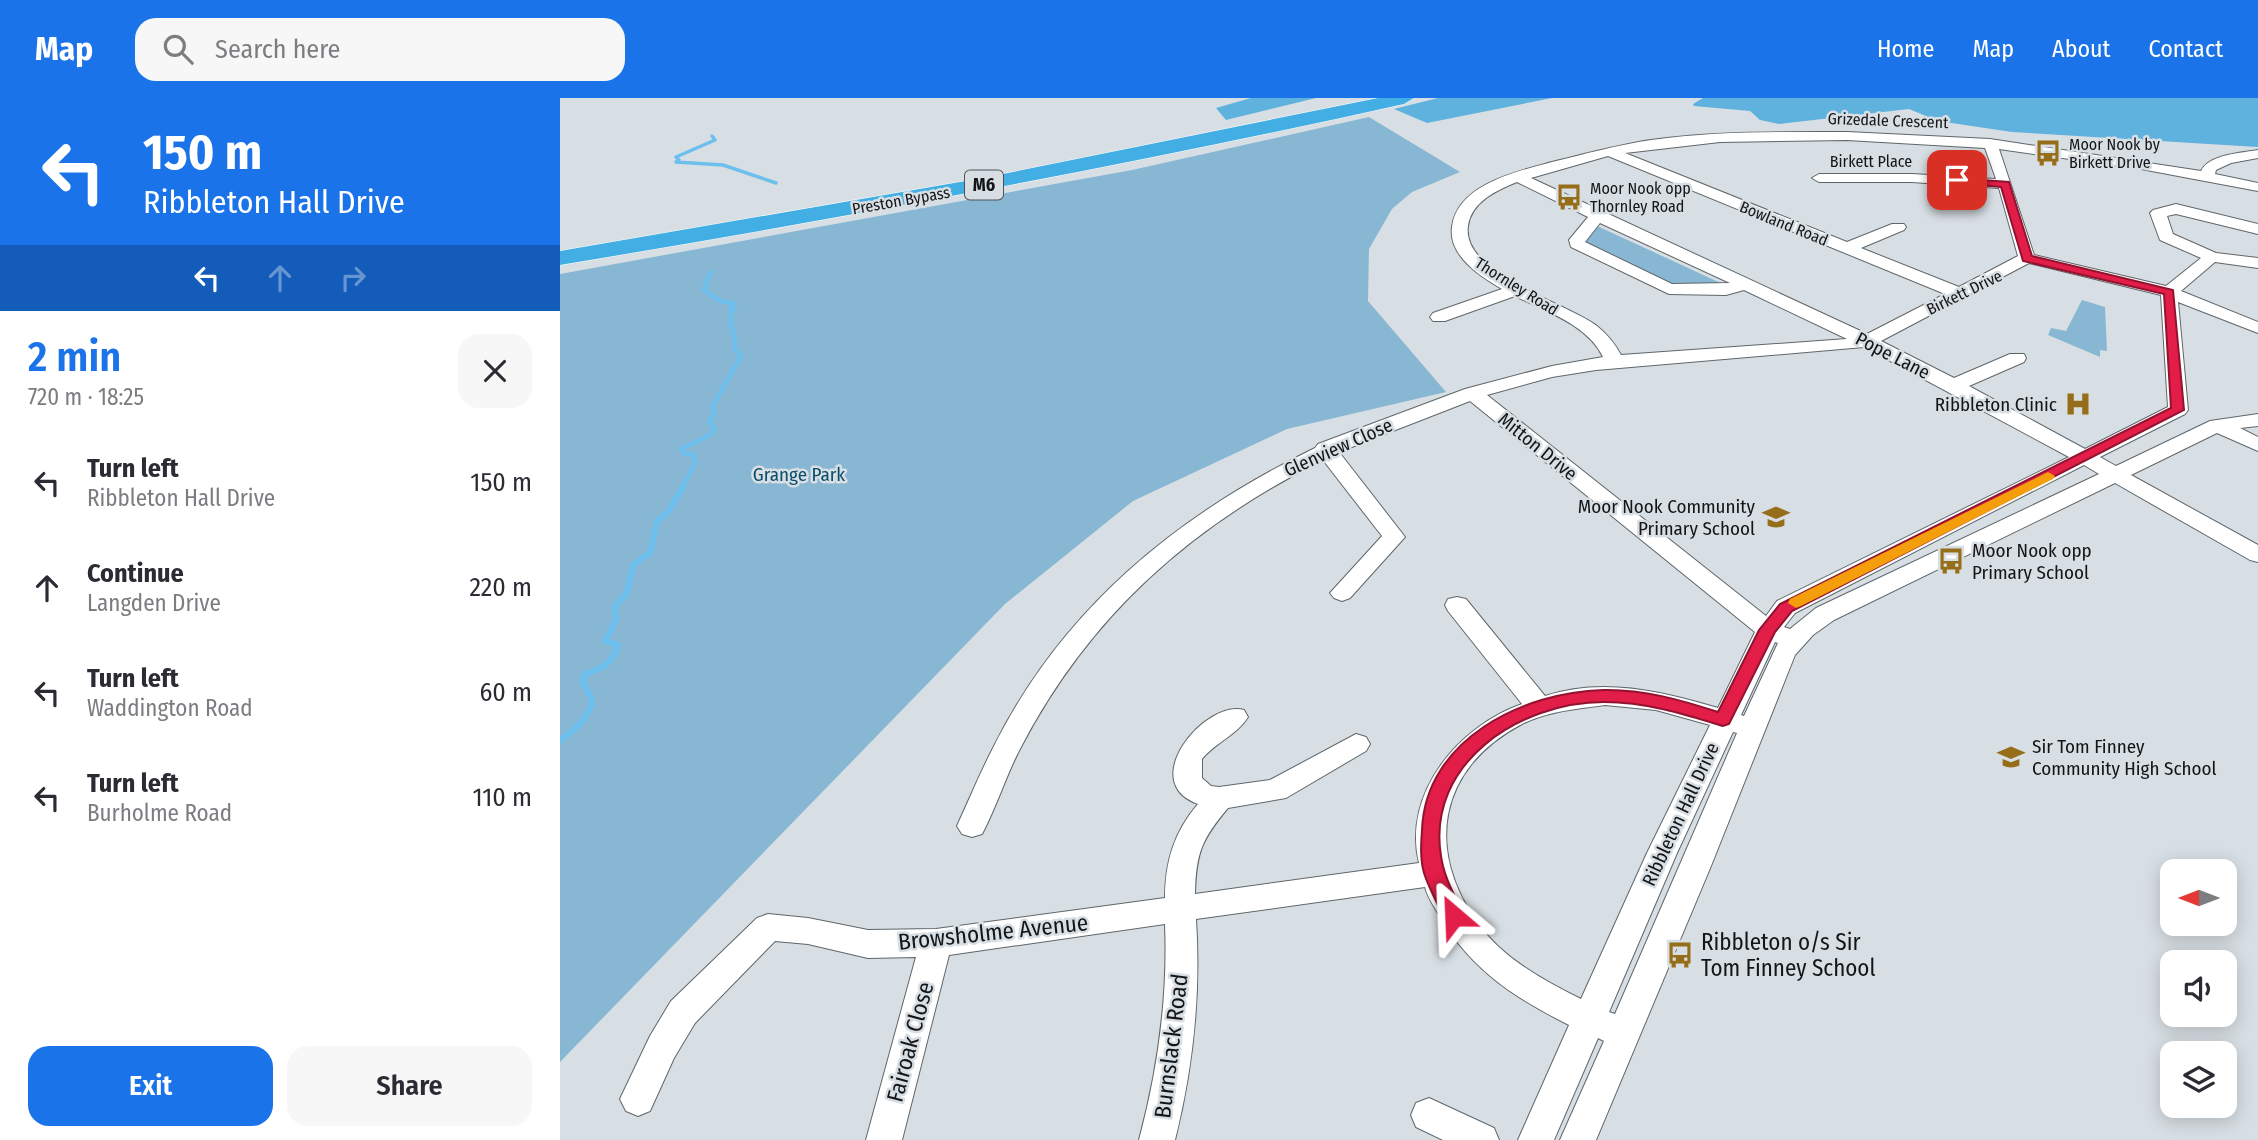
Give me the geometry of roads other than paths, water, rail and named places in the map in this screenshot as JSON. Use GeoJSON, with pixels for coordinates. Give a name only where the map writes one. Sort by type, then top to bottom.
{"type":"FeatureCollection","features":[{"type":"Feature","properties":{"kind":"highway","name":"Preston Bypass"},"geometry":{"type":"LineString","coordinates":[[560,242],[1134,144],[1354,98]]}},
{"type":"Feature","properties":{"kind":"highway","name":"Preston Bypass"},"geometry":{"type":"LineString","coordinates":[[560,258],[948,192],[1155,153],[1404,98]]}},
{"type":"Feature","properties":{"kind":"street","name":"Grizedale Crescent"},"geometry":{"type":"LineString","coordinates":[[1517,176],[1609,152],[1711,139],[1872,136],[2051,149],[2258,187]]}},
{"type":"Feature","properties":{"kind":"street"},"geometry":{"type":"LineString","coordinates":[[1990,143],[2006,184],[2027,258],[2169,292],[2258,328]]}},
{"type":"Feature","properties":{"kind":"street","name":"Bowland Road"},"geometry":{"type":"LineString","coordinates":[[1609,152],[1958,293]]}},
{"type":"Feature","properties":{"kind":"street"},"geometry":{"type":"LineString","coordinates":[[2207,176],[2208,168],[2227,160],[2258,154]]}},
{"type":"Feature","properties":{"kind":"street","name":"Pope Lane"},"geometry":{"type":"LineString","coordinates":[[1517,176],[1597,217],[1867,341],[1954,386],[2258,555]]}},
{"type":"Feature","properties":{"kind":"street","name":"Thornley Road"},"geometry":{"type":"LineString","coordinates":[[1517,176],[1479,195],[1462,215],[1458,229],[1468,255],[1483,269],[1589,330],[1605,343],[1615,362]]}},
{"type":"Feature","properties":{"kind":"street","name":"Birkett Place"},"geometry":{"type":"LineString","coordinates":[[1819,178],[1912,178],[2006,184]]}},
{"type":"Feature","properties":{"kind":"street"},"geometry":{"type":"LineString","coordinates":[[2258,229],[2176,209],[2158,213],[2166,237],[2212,257],[2258,263]]}},
{"type":"Feature","properties":{"kind":"street"},"geometry":{"type":"LineString","coordinates":[[1597,217],[1583,231],[1577,244],[1669,289],[1726,290],[1745,284]]}},
{"type":"Feature","properties":{"kind":"street"},"geometry":{"type":"LineString","coordinates":[[1847,248],[1898,227]]}},
{"type":"Feature","properties":{"kind":"street"},"geometry":{"type":"LineString","coordinates":[[2169,292],[2212,257]]}},
{"type":"Feature","properties":{"kind":"street","name":"Birkett Drive"},"geometry":{"type":"LineString","coordinates":[[1867,341],[2027,258]]}},
{"type":"Feature","properties":{"kind":"street"},"geometry":{"type":"LineString","coordinates":[[1439,317],[1517,290]]}},
{"type":"Feature","properties":{"kind":"street","name":"Ribbleton Hall Drive"},"geometry":{"type":"LineString","coordinates":[[1536,1140],[1661,853],[1768,630],[1786,607],[2178,410],[2169,292]]}},
{"type":"Feature","properties":{"kind":"street","name":"Glenview Close"},"geometry":{"type":"LineString","coordinates":[[972,826],[1003,752],[1026,710],[1099,612],[1146,564],[1194,526],[1241,495],[1325,448],[1356,434],[1472,393],[1545,372],[1615,362],[1867,341]]}},
{"type":"Feature","properties":{"kind":"street"},"geometry":{"type":"LineString","coordinates":[[1954,386],[2017,358]]}},
{"type":"Feature","properties":{"kind":"street","name":"Mitton Drive"},"geometry":{"type":"LineString","coordinates":[[1472,393],[1768,630],[1794,640]]}},
{"type":"Feature","properties":{"kind":"street","name":"Ribbleton Hall Drive"},"geometry":{"type":"LineString","coordinates":[[1578,1140],[1696,866],[1784,652],[1804,629],[1825,614],[2217,425],[2258,420]]}},
{"type":"Feature","properties":{"kind":"street"},"geometry":{"type":"LineString","coordinates":[[2217,425],[2258,445]]}},
{"type":"Feature","properties":{"kind":"street"},"geometry":{"type":"LineString","coordinates":[[1325,448],[1394,537],[1342,593]]}},
{"type":"Feature","properties":{"kind":"street"},"geometry":{"type":"LineString","coordinates":[[1457,605],[1538,706]]}},
{"type":"Feature","properties":{"kind":"street"},"geometry":{"type":"LineString","coordinates":[[1624,1034],[1533,989],[1487,956],[1454,916],[1434,873],[1430,853],[1432,815],[1444,780],[1466,749],[1518,714],[1538,706],[1580,697],[1625,696],[1671,703],[1752,728]]}},
{"type":"Feature","properties":{"kind":"street"},"geometry":{"type":"LineString","coordinates":[[1235,716],[1200,743],[1187,764],[1186,773],[1194,789],[1203,796],[1219,798],[1276,790],[1356,744]]}},
{"type":"Feature","properties":{"kind":"street","name":"Burnslack Road"},"geometry":{"type":"LineString","coordinates":[[1157,1140],[1174,1064],[1180,1009],[1179,878],[1190,836],[1219,798]]}},
{"type":"Feature","properties":{"kind":"street"},"geometry":{"type":"LineString","coordinates":[[1661,853],[1696,866]]}},
{"type":"Feature","properties":{"kind":"street","name":"Browsholme Avenue"},"geometry":{"type":"LineString","coordinates":[[639,1099],[662,1047],[683,1012],[768,927],[808,930],[868,944],[936,943],[1434,873]]}},
{"type":"Feature","properties":{"kind":"street","name":"Fairoak Close"},"geometry":{"type":"LineString","coordinates":[[884,1140],[936,943]]}},
{"type":"Feature","properties":{"kind":"street"},"geometry":{"type":"LineString","coordinates":[[1429,1115],[1481,1140]]}},
{"type":"Feature","properties":{"kind":"waterway"},"geometry":{"type":"LineString","coordinates":[[712,136],[715,140],[676,157],[679,160],[676,162],[723,165],[776,183]]}},
{"type":"Feature","properties":{"kind":"waterway"},"geometry":{"type":"LineString","coordinates":[[682,488],[695,463],[694,455],[685,454],[681,449],[708,436],[715,429],[709,422],[715,413],[712,407],[741,356],[735,350],[731,317],[731,311],[735,308],[731,307],[733,303],[720,301],[704,290],[710,272]]}},
{"type":"Feature","properties":{"kind":"waterway"},"geometry":{"type":"LineString","coordinates":[[560,741],[581,723],[591,707],[592,699],[583,683],[585,674],[606,664],[616,651],[618,645],[605,641],[616,620],[615,606],[627,593],[633,565],[650,553],[657,521],[669,511],[683,486]]}},
{"type":"Feature","properties":{"kind":"place","name":"Moor Nook by Birkett Drive"},"geometry":{"type":"Point","coordinates":[2048,153]}},
{"type":"Feature","properties":{"kind":"place","name":"Moor Nook opp Thornley Road"},"geometry":{"type":"Point","coordinates":[1569,197]}},
{"type":"Feature","properties":{"kind":"place","name":"Ribbleton Clinic"},"geometry":{"type":"Point","coordinates":[2078,404]}},
{"type":"Feature","properties":{"kind":"place","name":"Moor Nook Community Primary School"},"geometry":{"type":"Point","coordinates":[1776,517]}},
{"type":"Feature","properties":{"kind":"place","name":"Moor Nook opp Primary School"},"geometry":{"type":"Point","coordinates":[1951,561]}},
{"type":"Feature","properties":{"kind":"place","name":"Sir Tom Finney Community High School"},"geometry":{"type":"Point","coordinates":[2011,757]}},
{"type":"Feature","properties":{"kind":"place","name":"Ribbleton o/s Sir Tom Finney School"},"geometry":{"type":"Point","coordinates":[1680,955]}},
{"type":"Feature","properties":{"kind":"park label","name":"Grange Park"},"geometry":{"type":"Point","coordinates":[799,474]}}]}
